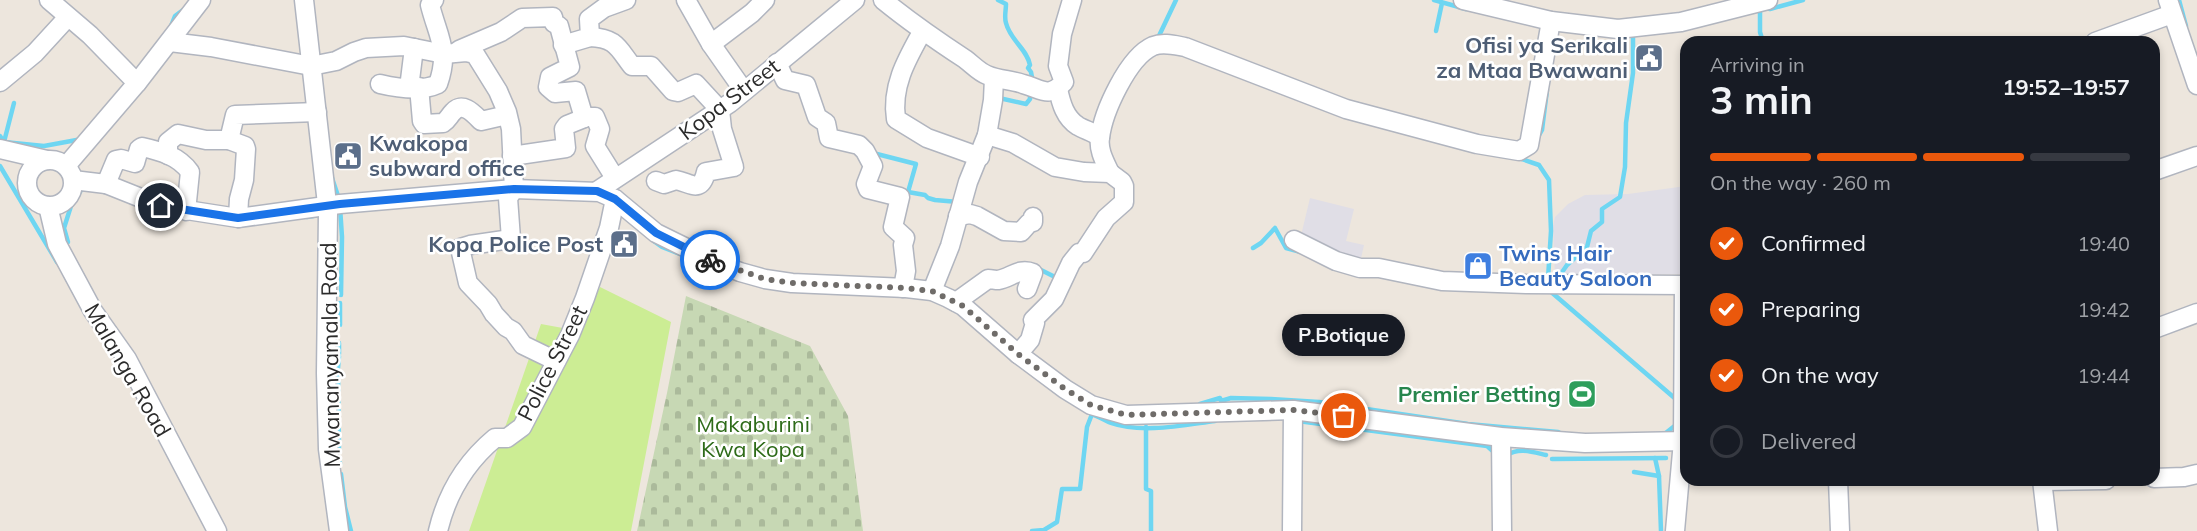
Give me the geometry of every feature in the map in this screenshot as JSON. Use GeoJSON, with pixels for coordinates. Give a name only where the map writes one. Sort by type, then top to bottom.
{"type":"FeatureCollection","features":[{"type":"Feature","properties":{"kind":"street"},"geometry":{"type":"LineString","coordinates":[[49,0],[90,35],[137,83]]}},
{"type":"Feature","properties":{"kind":"street"},"geometry":{"type":"LineString","coordinates":[[47,160],[35,165],[28,175],[27,182],[31,196],[36,201],[48,206],[57,205],[70,195],[70,173],[201,0]]}},
{"type":"Feature","properties":{"kind":"street","name":"Mwananyamala Road"},"geometry":{"type":"LineString","coordinates":[[304,0],[328,206],[326,372],[328,449],[339,531]]}},
{"type":"Feature","properties":{"kind":"street"},"geometry":{"type":"LineString","coordinates":[[380,84],[414,87],[438,84],[450,53],[430,5],[434,0]]}},
{"type":"Feature","properties":{"kind":"street"},"geometry":{"type":"LineString","coordinates":[[590,37],[589,19],[604,8],[626,0]]}},
{"type":"Feature","properties":{"kind":"street"},"geometry":{"type":"LineString","coordinates":[[686,0],[711,44],[744,91]]}},
{"type":"Feature","properties":{"kind":"street"},"geometry":{"type":"LineString","coordinates":[[711,44],[752,13],[765,0]]}},
{"type":"Feature","properties":{"kind":"street","name":"Kopa Street"},"geometry":{"type":"LineString","coordinates":[[597,191],[720,110],[855,0]]}},
{"type":"Feature","properties":{"kind":"street"},"geometry":{"type":"LineString","coordinates":[[883,0],[922,32],[979,71],[994,78],[1017,82],[1047,92],[1058,89],[1065,81],[1058,66],[1062,34],[1072,0]]}},
{"type":"Feature","properties":{"kind":"street"},"geometry":{"type":"LineString","coordinates":[[1463,0],[1551,21],[1618,30],[1681,22],[1768,0]]}},
{"type":"Feature","properties":{"kind":"street"},"geometry":{"type":"LineString","coordinates":[[2108,36],[2170,7],[2197,85]]}},
{"type":"Feature","properties":{"kind":"street"},"geometry":{"type":"LineString","coordinates":[[0,82],[35,52],[68,17]]}},
{"type":"Feature","properties":{"kind":"street"},"geometry":{"type":"LineString","coordinates":[[450,53],[501,32],[513,26],[519,19],[553,17],[559,27],[570,67],[550,77],[548,87],[555,93],[576,91],[584,118]]}},
{"type":"Feature","properties":{"kind":"street"},"geometry":{"type":"LineString","coordinates":[[1018,354],[1030,339],[1035,323],[1033,320],[1054,299],[1074,258],[1079,253],[1083,253],[1106,219],[1124,202],[1124,186],[1110,173],[1101,153],[1100,137],[1110,104],[1126,74],[1140,56],[1152,47],[1162,44],[1185,47],[1346,109],[1477,144],[1519,150],[1529,145],[1551,21]]}},
{"type":"Feature","properties":{"kind":"street"},"geometry":{"type":"LineString","coordinates":[[922,32],[899,77],[896,118],[927,138],[980,157]]}},
{"type":"Feature","properties":{"kind":"street"},"geometry":{"type":"LineString","coordinates":[[564,45],[590,37],[599,37],[616,44],[632,66],[651,66],[673,91],[678,92],[693,84],[698,85],[720,110],[722,129],[734,167],[707,171],[703,182],[694,186],[688,186],[676,180],[664,184],[656,181]]}},
{"type":"Feature","properties":{"kind":"street"},"geometry":{"type":"LineString","coordinates":[[170,42],[211,47],[311,66],[336,61],[366,48],[404,46],[450,53],[475,54],[498,91],[507,115],[513,145],[514,189],[508,198],[511,238],[470,244],[460,248],[468,283],[506,327],[513,331],[523,345],[556,361]]}},
{"type":"Feature","properties":{"kind":"street"},"geometry":{"type":"LineString","coordinates":[[414,48],[414,87],[424,124],[444,123],[455,110],[461,108],[473,112],[481,121],[507,115]]}},
{"type":"Feature","properties":{"kind":"street"},"geometry":{"type":"LineString","coordinates":[[777,63],[785,80],[806,85],[817,117],[826,123],[829,138],[859,145],[871,159],[873,169],[866,184],[868,189],[900,197],[894,227],[905,238],[903,245],[906,271],[903,288]]}},
{"type":"Feature","properties":{"kind":"street"},"geometry":{"type":"LineString","coordinates":[[932,291],[950,246],[968,182],[987,135],[994,78]]}},
{"type":"Feature","properties":{"kind":"street"},"geometry":{"type":"LineString","coordinates":[[1058,89],[1064,111],[1069,118],[1078,126],[1100,137]]}},
{"type":"Feature","properties":{"kind":"street"},"geometry":{"type":"LineString","coordinates":[[229,140],[236,115],[317,112]]}},
{"type":"Feature","properties":{"kind":"street"},"geometry":{"type":"LineString","coordinates":[[512,156],[566,148],[565,127],[584,118],[595,117],[600,129],[595,146],[615,178]]}},
{"type":"Feature","properties":{"kind":"street"},"geometry":{"type":"LineString","coordinates":[[168,155],[168,142],[178,134],[206,140],[229,140],[245,146],[244,180],[239,199],[238,218]]}},
{"type":"Feature","properties":{"kind":"street"},"geometry":{"type":"LineString","coordinates":[[987,135],[1013,143],[1055,167],[1084,172],[1110,173]]}},
{"type":"Feature","properties":{"kind":"street"},"geometry":{"type":"LineString","coordinates":[[106,184],[116,160],[135,163],[140,148],[151,149],[185,164],[190,172],[186,211]]}},
{"type":"Feature","properties":{"kind":"street"},"geometry":{"type":"LineString","coordinates":[[0,150],[60,162],[70,173],[106,184],[161,206],[238,218],[328,206],[514,189],[597,191],[615,199],[656,233],[740,272],[792,283],[932,291],[956,302],[1018,354],[1065,389],[1091,405],[1126,415],[1293,410],[1501,438],[1585,443],[1680,441]]}},
{"type":"Feature","properties":{"kind":"street"},"geometry":{"type":"LineString","coordinates":[[0,150],[28,175]]}},
{"type":"Feature","properties":{"kind":"street"},"geometry":{"type":"LineString","coordinates":[[2160,169],[2197,156]]}},
{"type":"Feature","properties":{"kind":"street","name":"Police Street"},"geometry":{"type":"LineString","coordinates":[[438,531],[448,498],[462,474],[480,451],[495,438],[507,438],[522,427],[570,334],[585,298],[609,228],[615,199]]}},
{"type":"Feature","properties":{"kind":"street","name":"Malanga Road"},"geometry":{"type":"LineString","coordinates":[[48,206],[57,244],[93,311],[127,359],[217,531]]}},
{"type":"Feature","properties":{"kind":"street"},"geometry":{"type":"LineString","coordinates":[[958,216],[970,214],[977,216],[1004,231],[1017,233],[1033,222],[1033,218]]}},
{"type":"Feature","properties":{"kind":"street"},"geometry":{"type":"LineString","coordinates":[[1294,240],[1336,261],[1360,268],[1379,268],[1442,281],[1680,285]]}},
{"type":"Feature","properties":{"kind":"street"},"geometry":{"type":"LineString","coordinates":[[956,302],[988,279],[997,280],[1016,272],[1033,273],[1027,289]]}},
{"type":"Feature","properties":{"kind":"street"},"geometry":{"type":"LineString","coordinates":[[2160,327],[2197,313]]}},
{"type":"Feature","properties":{"kind":"street"},"geometry":{"type":"LineString","coordinates":[[1292,531],[1293,410]]}},
{"type":"Feature","properties":{"kind":"street"},"geometry":{"type":"LineString","coordinates":[[1501,438],[1502,531]]}},
{"type":"Feature","properties":{"kind":"street"},"geometry":{"type":"LineString","coordinates":[[2160,478],[2197,474]]}},
{"type":"Feature","properties":{"kind":"street"},"geometry":{"type":"LineString","coordinates":[[1676,531],[1680,486]]}},
{"type":"Feature","properties":{"kind":"street"},"geometry":{"type":"LineString","coordinates":[[1838,486],[1840,531]]}},
{"type":"Feature","properties":{"kind":"street"},"geometry":{"type":"LineString","coordinates":[[2043,486],[2048,531]]}},
{"type":"Feature","properties":{"kind":"shaded area"},"geometry":{"type":"Polygon","coordinates":[[[1680,187],[1680,274],[1619,275],[1563,291],[1555,278],[1553,226],[1555,217],[1568,204],[1585,195],[1628,194],[1680,187]]]}},
{"type":"Feature","properties":{"kind":"shaded area"},"geometry":{"type":"Polygon","coordinates":[[[1310,198],[1354,209],[1346,241],[1364,245],[1360,263],[1298,248],[1310,198]]]}},
{"type":"Feature","properties":{"kind":"green space"},"geometry":{"type":"Polygon","coordinates":[[[600,287],[671,322],[631,531],[469,531],[541,324],[579,331],[600,287]]]}},
{"type":"Feature","properties":{"kind":"green space","name":"Makaburini Kwa Kopa"},"geometry":{"type":"Polygon","coordinates":[[[686,296],[810,346],[848,416],[863,531],[637,531],[686,296]]]}},
{"type":"Feature","properties":{"kind":"waterway"},"geometry":{"type":"LineString","coordinates":[[998,0],[1006,4],[1005,18],[1008,29],[1026,54],[1033,83]]}},
{"type":"Feature","properties":{"kind":"waterway"},"geometry":{"type":"LineString","coordinates":[[1157,40],[1176,0]]}},
{"type":"Feature","properties":{"kind":"waterway"},"geometry":{"type":"LineString","coordinates":[[1434,0],[1466,9]]}},
{"type":"Feature","properties":{"kind":"waterway"},"geometry":{"type":"LineString","coordinates":[[1766,8],[1770,9],[1803,0]]}},
{"type":"Feature","properties":{"kind":"waterway"},"geometry":{"type":"LineString","coordinates":[[2179,0],[2186,26]]}},
{"type":"Feature","properties":{"kind":"waterway"},"geometry":{"type":"LineString","coordinates":[[1436,31],[1442,3]]}},
{"type":"Feature","properties":{"kind":"waterway"},"geometry":{"type":"LineString","coordinates":[[1760,6],[1761,36]]}},
{"type":"Feature","properties":{"kind":"waterway"},"geometry":{"type":"LineString","coordinates":[[171,26],[175,16],[186,10]]}},
{"type":"Feature","properties":{"kind":"waterway"},"geometry":{"type":"LineString","coordinates":[[1558,278],[1567,265],[1587,247],[1591,231],[1602,222],[1602,209],[1620,197],[1625,167],[1626,123],[1633,73],[1633,31]]}},
{"type":"Feature","properties":{"kind":"waterway"},"geometry":{"type":"LineString","coordinates":[[1538,137],[1542,130],[1547,90]]}},
{"type":"Feature","properties":{"kind":"waterway"},"geometry":{"type":"LineString","coordinates":[[999,98],[1026,104],[1030,99],[1030,93],[1033,93]]}},
{"type":"Feature","properties":{"kind":"waterway"},"geometry":{"type":"LineString","coordinates":[[4,142],[14,103]]}},
{"type":"Feature","properties":{"kind":"waterway"},"geometry":{"type":"LineString","coordinates":[[0,136],[4,142],[44,146],[82,139]]}},
{"type":"Feature","properties":{"kind":"waterway"},"geometry":{"type":"LineString","coordinates":[[873,153],[916,164],[908,192],[925,195],[935,200],[958,202]]}},
{"type":"Feature","properties":{"kind":"waterway"},"geometry":{"type":"LineString","coordinates":[[1516,157],[1539,165],[1549,180],[1551,231],[1548,279]]}},
{"type":"Feature","properties":{"kind":"waterway"},"geometry":{"type":"LineString","coordinates":[[0,166],[57,262]]}},
{"type":"Feature","properties":{"kind":"waterway"},"geometry":{"type":"LineString","coordinates":[[332,178],[339,199]]}},
{"type":"Feature","properties":{"kind":"waterway"},"geometry":{"type":"LineString","coordinates":[[62,243],[68,242],[64,228],[71,206],[83,187]]}},
{"type":"Feature","properties":{"kind":"waterway"},"geometry":{"type":"LineString","coordinates":[[340,207],[341,295]]}},
{"type":"Feature","properties":{"kind":"waterway"},"geometry":{"type":"LineString","coordinates":[[307,217],[325,214]]}},
{"type":"Feature","properties":{"kind":"waterway"},"geometry":{"type":"LineString","coordinates":[[1253,248],[1275,228],[1286,248],[1301,252]]}},
{"type":"Feature","properties":{"kind":"waterway"},"geometry":{"type":"LineString","coordinates":[[655,242],[680,254]]}},
{"type":"Feature","properties":{"kind":"waterway"},"geometry":{"type":"LineString","coordinates":[[1037,268],[1059,279]]}},
{"type":"Feature","properties":{"kind":"waterway"},"geometry":{"type":"LineString","coordinates":[[1550,291],[1678,401]]}},
{"type":"Feature","properties":{"kind":"waterway"},"geometry":{"type":"LineString","coordinates":[[340,303],[340,325]]}},
{"type":"Feature","properties":{"kind":"waterway"},"geometry":{"type":"LineString","coordinates":[[339,343],[339,354]]}},
{"type":"Feature","properties":{"kind":"waterway"},"geometry":{"type":"LineString","coordinates":[[338,368],[339,356]]}},
{"type":"Feature","properties":{"kind":"waterway"},"geometry":{"type":"LineString","coordinates":[[338,374],[339,451]]}},
{"type":"Feature","properties":{"kind":"waterway"},"geometry":{"type":"LineString","coordinates":[[1200,404],[1220,398],[1221,401],[1231,398],[1319,402],[1468,424],[1558,432],[1563,435]]}},
{"type":"Feature","properties":{"kind":"waterway"},"geometry":{"type":"LineString","coordinates":[[1032,531],[1044,530],[1057,522],[1062,489],[1080,489],[1087,427],[1092,414]]}},
{"type":"Feature","properties":{"kind":"waterway"},"geometry":{"type":"LineString","coordinates":[[1094,415],[1111,423],[1136,428],[1163,428],[1215,421]]}},
{"type":"Feature","properties":{"kind":"waterway"},"geometry":{"type":"LineString","coordinates":[[1298,421],[1487,446],[1495,453]]}},
{"type":"Feature","properties":{"kind":"waterway"},"geometry":{"type":"LineString","coordinates":[[1662,436],[1677,424]]}},
{"type":"Feature","properties":{"kind":"waterway"},"geometry":{"type":"LineString","coordinates":[[1146,427],[1146,489],[1151,491],[1151,531]]}},
{"type":"Feature","properties":{"kind":"waterway"},"geometry":{"type":"LineString","coordinates":[[1507,455],[1521,451],[1546,455]]}},
{"type":"Feature","properties":{"kind":"waterway"},"geometry":{"type":"LineString","coordinates":[[1655,458],[1659,476],[1661,531]]}},
{"type":"Feature","properties":{"kind":"waterway"},"geometry":{"type":"LineString","coordinates":[[1552,459],[1666,458]]}},
{"type":"Feature","properties":{"kind":"waterway"},"geometry":{"type":"LineString","coordinates":[[1634,472],[1659,476]]}},
{"type":"Feature","properties":{"kind":"waterway"},"geometry":{"type":"LineString","coordinates":[[341,474],[351,531]]}},
{"type":"Feature","properties":{"kind":"way so far"},"geometry":{"type":"LineString","coordinates":[[710,260],[740,272],[792,283],[932,291],[963,306],[1018,354],[1065,389],[1091,405],[1126,415],[1293,410],[1344,416]]}},
{"type":"Feature","properties":{"kind":"place","name":"Ofisi ya Serikali za Mtaa Bwawani"},"geometry":{"type":"Point","coordinates":[1649,58]}},
{"type":"Feature","properties":{"kind":"place","name":"Kwakopa subward office"},"geometry":{"type":"Point","coordinates":[348,156]}},
{"type":"Feature","properties":{"kind":"place","name":"Kopa Police Post"},"geometry":{"type":"Point","coordinates":[624,244]}},
{"type":"Feature","properties":{"kind":"place","name":"Twins Hair Beauty Saloon"},"geometry":{"type":"Point","coordinates":[1478,266]}},
{"type":"Feature","properties":{"kind":"place","name":"Premier Betting"},"geometry":{"type":"Point","coordinates":[1582,394]}},
{"type":"Feature","properties":{"kind":"place","name":"P.Botique"},"geometry":{"type":"Point","coordinates":[1344,416]}},
{"type":"Feature","properties":{"kind":"route"},"geometry":{"type":"LineString","coordinates":[[161,206],[238,218],[340,204],[514,189],[597,191],[615,199],[656,233],[710,260]]}}]}
